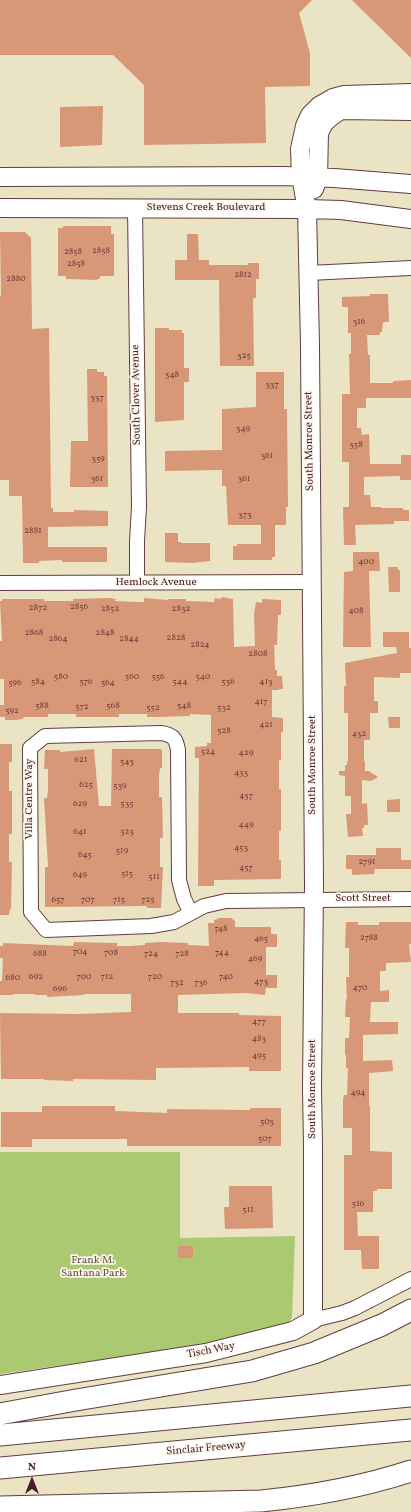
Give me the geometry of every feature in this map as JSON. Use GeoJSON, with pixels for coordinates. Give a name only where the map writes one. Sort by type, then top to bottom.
{"type":"FeatureCollection","features":[{"type":"Feature","properties":{"kind":"highway"},"geometry":{"type":"LineString","coordinates":[[0,1414],[252,1371],[314,1353],[382,1325],[411,1310]]}},
{"type":"Feature","properties":{"kind":"highway"},"geometry":{"type":"LineString","coordinates":[[0,1435],[411,1396]]}},
{"type":"Feature","properties":{"kind":"highway","name":"Sinclair Freeway"},"geometry":{"type":"LineString","coordinates":[[0,1468],[411,1430]]}},
{"type":"Feature","properties":{"kind":"highway"},"geometry":{"type":"LineString","coordinates":[[0,1507],[261,1501],[336,1491],[376,1482],[411,1471]]}},
{"type":"Feature","properties":{"kind":"highway"},"geometry":{"type":"LineString","coordinates":[[74,1506],[100,1512]]}},
{"type":"Feature","properties":{"kind":"main road"},"geometry":{"type":"LineString","coordinates":[[309,177],[300,149],[305,126],[310,115],[319,106],[332,98],[344,95],[411,93]]}},
{"type":"Feature","properties":{"kind":"main road"},"geometry":{"type":"LineString","coordinates":[[309,177],[319,133],[324,123],[341,110],[411,111]]}},
{"type":"Feature","properties":{"kind":"main road"},"geometry":{"type":"LineString","coordinates":[[0,177],[309,177],[411,184]]}},
{"type":"Feature","properties":{"kind":"main road","name":"South Monroe Street"},"geometry":{"type":"LineString","coordinates":[[309,177],[307,209],[309,273],[314,899],[312,1089],[313,1320]]}},
{"type":"Feature","properties":{"kind":"main road","name":"Stevens Creek Boulevard"},"geometry":{"type":"LineString","coordinates":[[0,208],[307,209],[341,210],[411,219]]}},
{"type":"Feature","properties":{"kind":"main road","name":"Tisch Way"},"geometry":{"type":"LineString","coordinates":[[0,1386],[206,1353],[293,1331],[313,1320]]}},
{"type":"Feature","properties":{"kind":"street","name":"South Clover Avenue"},"geometry":{"type":"LineString","coordinates":[[135,208],[139,507],[137,541],[138,582]]}},
{"type":"Feature","properties":{"kind":"street"},"geometry":{"type":"LineString","coordinates":[[309,273],[411,268]]}},
{"type":"Feature","properties":{"kind":"street","name":"Hemlock Avenue"},"geometry":{"type":"LineString","coordinates":[[0,583],[312,582]]}},
{"type":"Feature","properties":{"kind":"street","name":"Villa Centre Way"},"geometry":{"type":"LineString","coordinates":[[191,913],[184,899],[179,880],[178,750],[177,741],[174,737],[170,734],[161,733],[45,736],[30,748],[31,912],[46,930],[151,926],[174,922],[191,913],[204,906],[226,901],[314,899]]}},
{"type":"Feature","properties":{"kind":"street","name":"Scott Street"},"geometry":{"type":"LineString","coordinates":[[314,899],[411,899]]}},
{"type":"Feature","properties":{"kind":"street","name":"Tisch Way"},"geometry":{"type":"LineString","coordinates":[[313,1320],[342,1313],[355,1308],[411,1279]]}},
{"type":"Feature","properties":{"kind":"green space","name":"Frank M. Santana Park"},"geometry":{"type":"Polygon","coordinates":[[[0,1152],[180,1152],[180,1238],[295,1236],[292,1317],[288,1325],[182,1348],[0,1374],[0,1152]]]}},
{"type":"Feature","properties":{"kind":"building"},"geometry":{"type":"Polygon","coordinates":[[[0,0],[312,0],[299,13],[310,53],[310,86],[265,87],[266,143],[144,145],[144,85],[113,55],[0,55],[0,0]]]}},
{"type":"Feature","properties":{"kind":"building"},"geometry":{"type":"Polygon","coordinates":[[[352,0],[411,0],[411,58],[359,7],[352,0]]]}},
{"type":"Feature","properties":{"kind":"building"},"geometry":{"type":"Polygon","coordinates":[[[103,106],[102,145],[60,147],[60,107],[103,106]]]}},
{"type":"Feature","properties":{"kind":"building"},"geometry":{"type":"Polygon","coordinates":[[[63,226],[111,226],[111,234],[114,234],[114,276],[100,276],[100,279],[97,280],[66,279],[66,276],[58,276],[58,228],[63,228],[63,226]]]}},
{"type":"Feature","properties":{"kind":"building"},"geometry":{"type":"Polygon","coordinates":[[[0,232],[25,232],[31,238],[32,329],[49,328],[51,508],[53,508],[53,512],[74,512],[74,510],[108,511],[108,526],[48,527],[48,547],[107,547],[107,562],[62,562],[62,560],[39,561],[39,563],[23,563],[22,496],[9,496],[9,480],[0,480],[0,232]]]}},
{"type":"Feature","properties":{"kind":"building"},"geometry":{"type":"Polygon","coordinates":[[[187,234],[198,234],[199,260],[209,260],[209,265],[248,265],[248,263],[259,263],[259,279],[256,279],[256,298],[253,298],[254,366],[220,366],[219,280],[175,280],[175,260],[187,260],[187,234]]]}},
{"type":"Feature","properties":{"kind":"building"},"geometry":{"type":"Polygon","coordinates":[[[370,294],[388,294],[389,322],[383,322],[382,332],[380,332],[380,335],[367,335],[368,355],[370,355],[370,383],[393,383],[393,381],[411,380],[411,398],[366,398],[366,408],[357,408],[357,428],[361,428],[362,435],[369,434],[370,464],[401,464],[401,455],[411,455],[411,480],[400,480],[400,476],[364,477],[364,495],[370,495],[371,507],[403,508],[403,510],[409,510],[409,521],[394,521],[394,524],[355,525],[356,545],[344,545],[343,507],[349,507],[349,462],[342,462],[342,394],[350,394],[349,354],[351,354],[351,333],[348,333],[348,307],[342,307],[342,297],[370,296],[370,294]]]}},
{"type":"Feature","properties":{"kind":"building"},"geometry":{"type":"Polygon","coordinates":[[[155,328],[182,330],[182,333],[184,333],[184,368],[189,368],[189,382],[184,382],[184,420],[155,422],[155,328]]]}},
{"type":"Feature","properties":{"kind":"building"},"geometry":{"type":"Polygon","coordinates":[[[87,369],[97,369],[97,372],[104,372],[104,376],[107,376],[108,487],[70,487],[71,441],[88,441],[87,369]]]}},
{"type":"Feature","properties":{"kind":"building"},"geometry":{"type":"Polygon","coordinates":[[[256,372],[284,372],[284,409],[287,409],[288,507],[286,507],[286,525],[275,525],[275,557],[272,557],[272,560],[233,560],[233,546],[237,546],[237,544],[261,544],[261,525],[228,525],[226,486],[222,486],[222,470],[165,471],[165,451],[222,450],[222,409],[256,407],[256,372]]]}},
{"type":"Feature","properties":{"kind":"building"},"geometry":{"type":"Polygon","coordinates":[[[165,533],[178,533],[178,542],[181,543],[210,543],[210,561],[192,563],[165,562],[165,533]]]}},
{"type":"Feature","properties":{"kind":"building"},"geometry":{"type":"Polygon","coordinates":[[[353,552],[379,552],[380,571],[369,571],[371,647],[343,647],[344,572],[353,571],[353,552]]]}},
{"type":"Feature","properties":{"kind":"building"},"geometry":{"type":"Polygon","coordinates":[[[388,567],[398,567],[398,570],[400,570],[400,592],[389,592],[388,567]]]}},
{"type":"Feature","properties":{"kind":"building"},"geometry":{"type":"Polygon","coordinates":[[[221,597],[233,599],[234,647],[255,646],[254,614],[256,602],[262,603],[262,599],[281,600],[281,615],[278,615],[277,645],[274,645],[275,670],[277,670],[277,676],[282,676],[283,689],[272,690],[272,717],[283,718],[283,732],[281,732],[281,760],[279,760],[281,831],[279,831],[279,860],[281,860],[281,879],[214,880],[214,886],[198,886],[199,758],[195,758],[195,747],[207,746],[207,743],[211,743],[211,715],[190,714],[190,716],[147,717],[147,714],[119,714],[119,717],[76,717],[76,714],[48,714],[48,717],[24,717],[23,719],[5,720],[5,717],[0,717],[0,705],[4,705],[4,679],[0,679],[0,641],[2,641],[0,601],[2,601],[2,599],[44,599],[44,601],[73,601],[73,599],[109,598],[116,599],[115,601],[144,602],[144,598],[168,600],[186,599],[186,601],[214,602],[215,598],[221,599],[221,597]]]}},
{"type":"Feature","properties":{"kind":"building"},"geometry":{"type":"Polygon","coordinates":[[[383,632],[409,632],[409,648],[411,648],[411,673],[400,673],[400,678],[374,677],[374,701],[378,701],[378,713],[370,713],[370,740],[364,740],[364,761],[365,771],[369,771],[378,777],[371,781],[362,780],[362,804],[367,803],[368,825],[364,825],[364,828],[362,828],[363,836],[348,837],[346,814],[351,814],[351,796],[345,796],[345,776],[339,775],[339,771],[345,771],[345,765],[347,765],[348,761],[348,713],[344,713],[344,686],[346,686],[345,663],[397,653],[396,647],[383,647],[383,632]]]}},
{"type":"Feature","properties":{"kind":"building"},"geometry":{"type":"Polygon","coordinates":[[[388,717],[400,717],[400,728],[389,728],[388,717]]]}},
{"type":"Feature","properties":{"kind":"building"},"geometry":{"type":"Polygon","coordinates":[[[0,744],[12,744],[12,762],[9,762],[9,791],[12,791],[12,834],[9,834],[9,862],[12,862],[11,909],[9,915],[0,915],[0,744]]]}},
{"type":"Feature","properties":{"kind":"building"},"geometry":{"type":"Polygon","coordinates":[[[94,749],[99,806],[111,806],[112,749],[161,749],[162,751],[162,768],[160,768],[159,776],[159,797],[162,797],[163,838],[160,838],[160,867],[163,867],[161,908],[147,908],[147,906],[45,907],[45,867],[48,867],[44,798],[47,798],[48,791],[48,769],[44,769],[45,750],[60,750],[60,752],[94,749]]]}},
{"type":"Feature","properties":{"kind":"building"},"geometry":{"type":"Polygon","coordinates":[[[400,799],[400,812],[387,812],[387,800],[400,799]]]}},
{"type":"Feature","properties":{"kind":"building"},"geometry":{"type":"Polygon","coordinates":[[[376,848],[401,848],[401,860],[411,860],[411,869],[375,869],[374,874],[352,875],[352,869],[346,869],[346,855],[376,855],[376,848]]]}},
{"type":"Feature","properties":{"kind":"building"},"geometry":{"type":"Polygon","coordinates":[[[218,918],[231,918],[235,921],[235,927],[271,927],[271,934],[277,934],[277,947],[266,947],[266,975],[277,975],[277,988],[266,988],[265,995],[246,993],[178,995],[178,1013],[239,1013],[239,1015],[281,1016],[281,1071],[249,1071],[249,1067],[156,1068],[156,1080],[73,1079],[73,1081],[1,1079],[0,1013],[79,1014],[131,1012],[131,994],[84,994],[47,997],[47,995],[35,994],[0,995],[3,958],[0,958],[0,946],[3,946],[3,943],[73,946],[74,942],[117,943],[117,946],[130,946],[161,942],[188,943],[188,945],[209,946],[208,923],[214,923],[214,920],[218,918]]]}},
{"type":"Feature","properties":{"kind":"building"},"geometry":{"type":"Polygon","coordinates":[[[346,922],[358,922],[358,925],[379,925],[379,922],[411,922],[411,944],[409,944],[411,962],[386,963],[386,971],[380,971],[380,991],[389,990],[389,1002],[371,1002],[370,1022],[398,1022],[398,1034],[363,1035],[363,1061],[392,1060],[393,1071],[369,1073],[370,1151],[392,1152],[392,1189],[377,1189],[377,1191],[373,1191],[373,1212],[357,1212],[358,1236],[379,1236],[379,1269],[362,1269],[361,1250],[344,1250],[344,1155],[352,1155],[352,1128],[343,1128],[343,1100],[344,1095],[347,1095],[348,1068],[346,1068],[345,1038],[349,1038],[350,1017],[345,1017],[347,999],[346,977],[349,977],[349,948],[345,948],[346,922]]]}},
{"type":"Feature","properties":{"kind":"building"},"geometry":{"type":"Polygon","coordinates":[[[42,1106],[115,1106],[115,1111],[167,1113],[167,1109],[250,1110],[250,1108],[281,1108],[281,1146],[127,1146],[127,1139],[32,1139],[32,1147],[1,1147],[1,1112],[42,1112],[42,1106]]]}},
{"type":"Feature","properties":{"kind":"building"},"geometry":{"type":"Polygon","coordinates":[[[229,1186],[272,1186],[273,1228],[225,1229],[224,1207],[229,1207],[229,1186]]]}},
{"type":"Feature","properties":{"kind":"building"},"geometry":{"type":"Polygon","coordinates":[[[178,1246],[193,1246],[193,1258],[178,1258],[178,1246]]]}}]}
